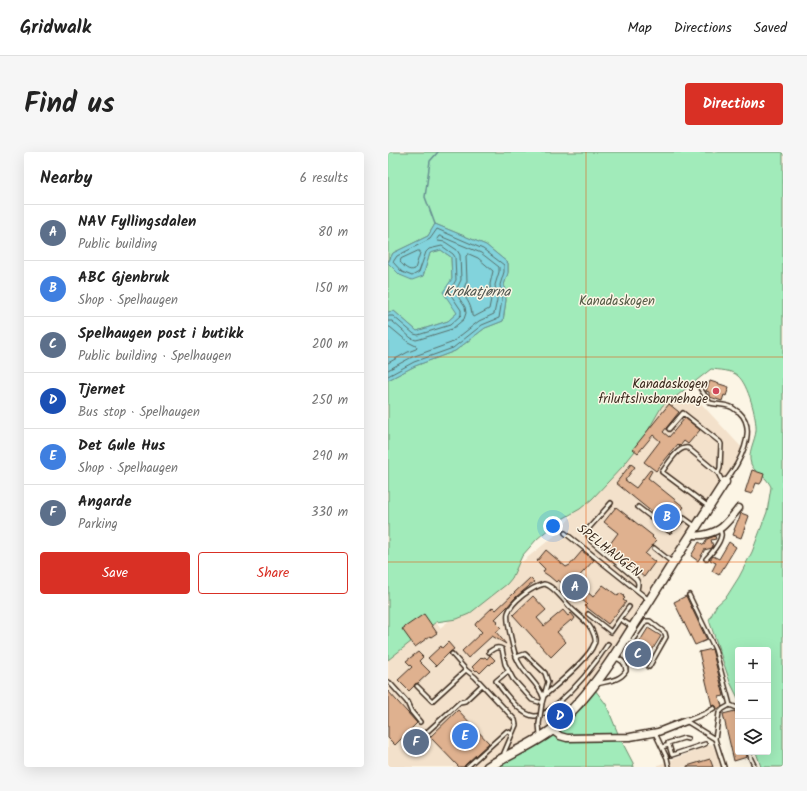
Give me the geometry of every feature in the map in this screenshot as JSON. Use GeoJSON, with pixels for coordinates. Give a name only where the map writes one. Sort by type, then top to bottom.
{"type":"FeatureCollection","features":[{"type":"Feature","properties":{"kind":"main road"},"geometry":{"type":"LineString","coordinates":[[488,767],[552,730],[576,707],[596,684],[619,649]]}},
{"type":"Feature","properties":{"kind":"street"},"geometry":{"type":"LineString","coordinates":[[619,649],[724,483]]}},
{"type":"Feature","properties":{"kind":"street"},"geometry":{"type":"LineString","coordinates":[[694,531],[695,536],[705,535],[723,527],[739,508]]}},
{"type":"Feature","properties":{"kind":"street"},"geometry":{"type":"LineString","coordinates":[[552,730],[563,738],[630,738],[655,733],[686,721]]}},
{"type":"Feature","properties":{"kind":"lane"},"geometry":{"type":"LineString","coordinates":[[700,388],[710,403],[731,406],[742,415],[746,422],[747,436],[738,462],[724,483],[718,473],[688,448],[684,448],[679,450],[662,472],[709,507]]}},
{"type":"Feature","properties":{"kind":"lane"},"geometry":{"type":"LineString","coordinates":[[669,429],[683,413],[720,442],[720,468],[718,473]]}},
{"type":"Feature","properties":{"kind":"lane","name":"SPELHAUGEN"},"geometry":{"type":"LineString","coordinates":[[611,503],[589,528],[588,535],[591,541],[636,579],[638,582],[637,590]]}},
{"type":"Feature","properties":{"kind":"lane"},"geometry":{"type":"LineString","coordinates":[[638,507],[669,531],[684,518],[694,531]]}},
{"type":"Feature","properties":{"kind":"lane"},"geometry":{"type":"LineString","coordinates":[[706,559],[717,546],[721,536],[719,529]]}},
{"type":"Feature","properties":{"kind":"lane","name":"SPELHAUGEN"},"geometry":{"type":"LineString","coordinates":[[565,533],[649,600]]}},
{"type":"Feature","properties":{"kind":"lane"},"geometry":{"type":"LineString","coordinates":[[654,548],[673,563]]}},
{"type":"Feature","properties":{"kind":"lane"},"geometry":{"type":"LineString","coordinates":[[547,584],[555,590],[570,608],[587,624],[594,635],[595,642],[583,660],[543,697],[540,690],[518,662],[508,612],[523,595],[536,586],[547,584]]}},
{"type":"Feature","properties":{"kind":"lane"},"geometry":{"type":"LineString","coordinates":[[689,595],[715,649],[730,705]]}},
{"type":"Feature","properties":{"kind":"lane"},"geometry":{"type":"LineString","coordinates":[[588,614],[612,632],[629,607]]}},
{"type":"Feature","properties":{"kind":"lane"},"geometry":{"type":"LineString","coordinates":[[620,619],[633,627]]}},
{"type":"Feature","properties":{"kind":"lane"},"geometry":{"type":"LineString","coordinates":[[626,638],[632,642],[646,621],[650,621],[665,633],[666,637],[649,667]]}},
{"type":"Feature","properties":{"kind":"lane"},"geometry":{"type":"LineString","coordinates":[[508,671],[496,681],[506,695],[517,706],[529,715],[536,716],[550,710],[576,686],[593,666],[608,644]]}},
{"type":"Feature","properties":{"kind":"lane"},"geometry":{"type":"LineString","coordinates":[[489,652],[495,648],[502,649],[505,664],[513,679],[532,700],[542,703]]}},
{"type":"Feature","properties":{"kind":"lane"},"geometry":{"type":"LineString","coordinates":[[452,654],[516,720],[516,725],[504,752],[506,757]]}},
{"type":"Feature","properties":{"kind":"lane"},"geometry":{"type":"LineString","coordinates":[[516,657],[525,654],[545,673],[548,682],[543,697],[539,724],[541,737]]}},
{"type":"Feature","properties":{"kind":"lane"},"geometry":{"type":"LineString","coordinates":[[596,684],[617,679],[624,675],[626,671],[625,664],[620,659],[613,658]]}},
{"type":"Feature","properties":{"kind":"lane"},"geometry":{"type":"LineString","coordinates":[[417,686],[432,701],[466,670]]}},
{"type":"Feature","properties":{"kind":"lane"},"geometry":{"type":"LineString","coordinates":[[388,682],[407,702],[411,711],[420,722]]}},
{"type":"Feature","properties":{"kind":"lane"},"geometry":{"type":"LineString","coordinates":[[428,731],[460,702],[465,701],[482,685]]}},
{"type":"Feature","properties":{"kind":"lane"},"geometry":{"type":"LineString","coordinates":[[730,705],[735,707]]}},
{"type":"Feature","properties":{"kind":"lane"},"geometry":{"type":"LineString","coordinates":[[724,767],[715,739],[720,713],[723,709],[730,705]]}},
{"type":"Feature","properties":{"kind":"lane"},"geometry":{"type":"LineString","coordinates":[[686,721],[714,708]]}},
{"type":"Feature","properties":{"kind":"lane"},"geometry":{"type":"LineString","coordinates":[[686,721],[715,739]]}},
{"type":"Feature","properties":{"kind":"lane"},"geometry":{"type":"LineString","coordinates":[[467,767],[507,731],[512,734]]}},
{"type":"Feature","properties":{"kind":"lane"},"geometry":{"type":"LineString","coordinates":[[655,733],[669,767]]}},
{"type":"Feature","properties":{"kind":"lane"},"geometry":{"type":"LineString","coordinates":[[662,748],[669,745],[668,743],[684,738],[688,739]]}},
{"type":"Feature","properties":{"kind":"lane"},"geometry":{"type":"LineString","coordinates":[[669,745],[672,755],[706,744]]}},
{"type":"Feature","properties":{"kind":"lane"},"geometry":{"type":"LineString","coordinates":[[750,755],[755,767]]}},
{"type":"Feature","properties":{"kind":"shaded area"},"geometry":{"type":"Polygon","coordinates":[[[695,397],[743,449],[627,633],[591,683],[545,734],[482,767],[388,767],[388,618],[423,604],[440,628],[558,533],[664,400],[695,397]]]}},
{"type":"Feature","properties":{"kind":"shaded area"},"geometry":{"type":"Polygon","coordinates":[[[712,744],[723,767],[658,767],[658,765],[712,744]]]}},
{"type":"Feature","properties":{"kind":"green space","name":"Kanadaskogen"},"geometry":{"type":"Polygon","coordinates":[[[388,152],[783,152],[783,767],[761,767],[757,755],[771,755],[771,647],[735,647],[735,692],[730,682],[709,620],[716,606],[727,596],[752,552],[767,512],[771,487],[766,479],[756,471],[751,464],[750,456],[756,431],[753,410],[742,380],[729,371],[711,369],[662,406],[639,446],[623,466],[592,499],[580,509],[557,522],[537,539],[522,556],[512,578],[507,584],[469,614],[457,619],[436,622],[388,660],[388,380],[415,366],[455,351],[485,328],[503,321],[506,300],[504,285],[508,272],[508,263],[486,245],[435,224],[428,236],[393,253],[388,262],[388,152]]]}},
{"type":"Feature","properties":{"kind":"green space"},"geometry":{"type":"Polygon","coordinates":[[[441,250],[451,257],[452,279],[457,313],[448,321],[417,331],[394,311],[388,312],[388,263],[400,275],[423,276],[430,253],[441,250]]]}},
{"type":"Feature","properties":{"kind":"green space"},"geometry":{"type":"Polygon","coordinates":[[[595,690],[606,704],[634,767],[493,767],[548,735],[583,707],[595,690]]]}},
{"type":"Feature","properties":{"kind":"water","name":"Krokatjørna"},"geometry":{"type":"Polygon","coordinates":[[[435,224],[486,245],[508,263],[508,273],[504,285],[506,300],[503,321],[485,328],[455,351],[415,366],[388,380],[388,312],[394,311],[417,331],[448,321],[457,313],[443,292],[452,279],[451,257],[441,250],[430,253],[423,276],[412,280],[400,275],[388,263],[393,253],[428,236],[435,224]]]}},
{"type":"Feature","properties":{"kind":"building"},"geometry":{"type":"Polygon","coordinates":[[[710,381],[729,387],[726,396],[724,395],[722,401],[710,397],[709,392],[706,391],[710,381]]]}},
{"type":"Feature","properties":{"kind":"building"},"geometry":{"type":"Polygon","coordinates":[[[669,404],[679,412],[663,432],[669,437],[685,418],[700,430],[688,444],[684,441],[680,446],[678,444],[656,471],[644,462],[660,441],[653,435],[638,453],[633,449],[669,404]]]}},
{"type":"Feature","properties":{"kind":"building"},"geometry":{"type":"Polygon","coordinates":[[[631,464],[635,467],[625,480],[636,488],[650,470],[652,471],[648,478],[684,507],[669,526],[616,483],[631,464]]]}},
{"type":"Feature","properties":{"kind":"building"},"geometry":{"type":"Polygon","coordinates":[[[752,470],[764,474],[760,484],[756,483],[752,494],[745,492],[752,470]]]}},
{"type":"Feature","properties":{"kind":"building"},"geometry":{"type":"Polygon","coordinates":[[[616,507],[653,536],[652,537],[656,541],[645,554],[655,562],[644,577],[607,548],[618,533],[604,522],[616,507]]]}},
{"type":"Feature","properties":{"kind":"building"},"geometry":{"type":"Polygon","coordinates":[[[741,513],[749,516],[741,538],[733,535],[741,513]]]}},
{"type":"Feature","properties":{"kind":"building"},"geometry":{"type":"Polygon","coordinates":[[[715,536],[716,539],[711,540],[713,546],[712,548],[704,550],[698,561],[691,556],[699,542],[704,545],[707,539],[715,536]]]}},
{"type":"Feature","properties":{"kind":"building"},"geometry":{"type":"Polygon","coordinates":[[[729,542],[736,547],[719,575],[712,571],[716,563],[710,560],[713,556],[719,559],[729,542]]]}},
{"type":"Feature","properties":{"kind":"building"},"geometry":{"type":"Polygon","coordinates":[[[546,550],[566,567],[570,565],[582,551],[594,560],[575,581],[593,597],[603,585],[618,596],[620,593],[624,596],[623,597],[625,598],[623,600],[626,602],[608,624],[585,606],[587,604],[558,580],[556,582],[543,572],[545,569],[537,561],[546,550]]]}},
{"type":"Feature","properties":{"kind":"building"},"geometry":{"type":"Polygon","coordinates":[[[530,578],[534,582],[516,597],[495,619],[498,621],[497,624],[501,628],[496,632],[506,644],[492,636],[468,658],[462,651],[482,632],[475,625],[476,623],[493,607],[496,610],[530,578]]]}},
{"type":"Feature","properties":{"kind":"building"},"geometry":{"type":"Polygon","coordinates":[[[533,596],[546,610],[537,618],[544,626],[563,610],[568,616],[571,613],[575,618],[572,622],[571,620],[557,632],[566,642],[551,657],[513,615],[533,596]]]}},
{"type":"Feature","properties":{"kind":"building"},"geometry":{"type":"Polygon","coordinates":[[[686,596],[707,640],[695,645],[674,602],[686,596]]]}},
{"type":"Feature","properties":{"kind":"building"},"geometry":{"type":"Polygon","coordinates":[[[424,614],[437,633],[431,637],[430,636],[415,647],[402,629],[424,614]]]}},
{"type":"Feature","properties":{"kind":"building"},"geometry":{"type":"Polygon","coordinates":[[[648,628],[661,636],[643,665],[638,662],[632,665],[630,662],[634,660],[630,657],[648,628]]]}},
{"type":"Feature","properties":{"kind":"building"},"geometry":{"type":"Polygon","coordinates":[[[448,642],[454,649],[436,666],[428,658],[441,646],[442,648],[448,642]]]}},
{"type":"Feature","properties":{"kind":"building"},"geometry":{"type":"Polygon","coordinates":[[[712,649],[724,696],[719,697],[722,706],[716,710],[716,706],[712,706],[699,652],[712,649]]]}},
{"type":"Feature","properties":{"kind":"building"},"geometry":{"type":"Polygon","coordinates":[[[418,652],[423,657],[419,661],[430,672],[409,691],[398,680],[412,667],[406,661],[418,652]]]}},
{"type":"Feature","properties":{"kind":"building"},"geometry":{"type":"Polygon","coordinates":[[[490,655],[495,660],[480,673],[472,667],[482,657],[487,659],[490,655]]]}},
{"type":"Feature","properties":{"kind":"building"},"geometry":{"type":"Polygon","coordinates":[[[388,691],[417,723],[395,745],[388,738],[388,691]]]}},
{"type":"Feature","properties":{"kind":"building"},"geometry":{"type":"Polygon","coordinates":[[[458,710],[489,743],[464,767],[459,767],[430,737],[458,710]]]}},
{"type":"Feature","properties":{"kind":"building"},"geometry":{"type":"Polygon","coordinates":[[[735,711],[735,755],[747,755],[747,757],[734,761],[723,714],[735,711]]]}},
{"type":"Feature","properties":{"kind":"building"},"geometry":{"type":"Polygon","coordinates":[[[710,759],[713,767],[687,767],[687,766],[710,759]]]}},
{"type":"Feature","properties":{"kind":"waterway"},"geometry":{"type":"LineString","coordinates":[[435,224],[425,197],[430,161],[438,152]]}},
{"type":"Feature","properties":{"kind":"place","name":"Kanadaskogen friluftslivsbarnehage"},"geometry":{"type":"Point","coordinates":[716,391]}},
{"type":"Feature","properties":{"kind":"place","name":"ABC Gjenbruk"},"geometry":{"type":"Point","coordinates":[667,517]}},
{"type":"Feature","properties":{"kind":"place","name":"NAV Fyllingsdalen"},"geometry":{"type":"Point","coordinates":[575,587]}},
{"type":"Feature","properties":{"kind":"place","name":"Spelhaugen post i butikk"},"geometry":{"type":"Point","coordinates":[638,654]}},
{"type":"Feature","properties":{"kind":"place","name":"Tjernet"},"geometry":{"type":"Point","coordinates":[560,716]}},
{"type":"Feature","properties":{"kind":"place","name":"Det Gule Hus"},"geometry":{"type":"Point","coordinates":[465,736]}},
{"type":"Feature","properties":{"kind":"place","name":"Angarde"},"geometry":{"type":"Point","coordinates":[416,742]}}]}
